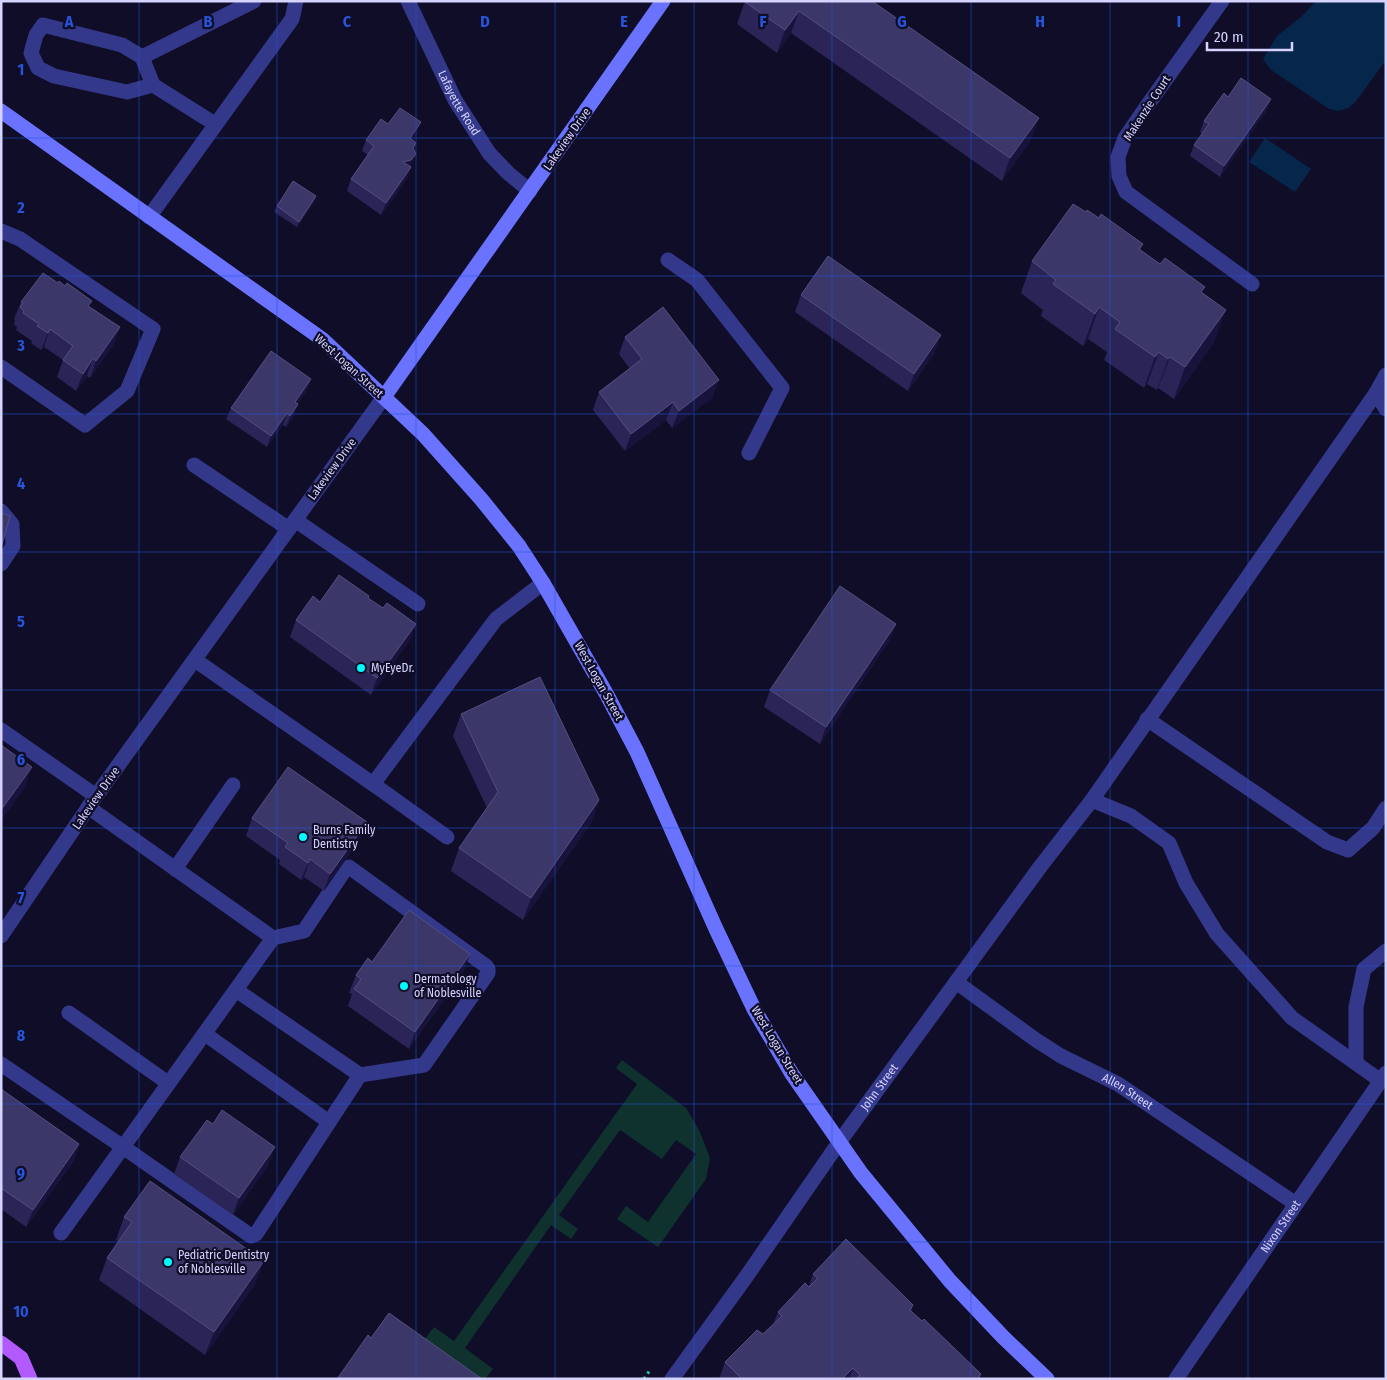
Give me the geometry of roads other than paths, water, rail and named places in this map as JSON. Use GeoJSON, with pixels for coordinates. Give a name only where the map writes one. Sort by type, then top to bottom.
{"type":"FeatureCollection","features":[{"type":"Feature","properties":{"kind":"main road"},"geometry":{"type":"LineString","coordinates":[[1,1343],[22,1358],[30,1379]]}},
{"type":"Feature","properties":{"kind":"street"},"geometry":{"type":"LineString","coordinates":[[142,57],[254,1]]}},
{"type":"Feature","properties":{"kind":"street"},"geometry":{"type":"LineString","coordinates":[[149,217],[292,19],[296,1]]}},
{"type":"Feature","properties":{"kind":"street","name":"Lafayette Road"},"geometry":{"type":"LineString","coordinates":[[408,1],[455,100],[489,153],[508,173],[530,191]]}},
{"type":"Feature","properties":{"kind":"street","name":"Lakeview Drive"},"geometry":{"type":"LineString","coordinates":[[1,936],[92,802],[384,397],[663,1]]}},
{"type":"Feature","properties":{"kind":"street","name":"Makenzie Court"},"geometry":{"type":"LineString","coordinates":[[1222,1],[1125,138],[1118,157],[1119,176],[1126,192],[1252,284]]}},
{"type":"Feature","properties":{"kind":"street"},"geometry":{"type":"LineString","coordinates":[[153,85],[127,92],[54,76],[38,68],[31,53],[36,35],[43,26],[122,45],[142,57],[153,85],[215,124]]}},
{"type":"Feature","properties":{"kind":"street","name":"West Logan Street"},"geometry":{"type":"LineString","coordinates":[[1,111],[322,340],[423,434],[481,499],[518,546],[543,583],[608,695],[637,752],[754,1009],[792,1074],[862,1173],[950,1280],[1003,1337],[1047,1379]]}},
{"type":"Feature","properties":{"kind":"street"},"geometry":{"type":"LineString","coordinates":[[1,231],[20,239],[153,329],[127,391],[85,425],[1,367]]}},
{"type":"Feature","properties":{"kind":"street"},"geometry":{"type":"LineString","coordinates":[[668,260],[697,280],[782,388],[749,453]]}},
{"type":"Feature","properties":{"kind":"street","name":"John Street"},"geometry":{"type":"LineString","coordinates":[[672,1379],[746,1277],[840,1141],[1040,867],[1092,800],[1376,393],[1386,375]]}},
{"type":"Feature","properties":{"kind":"street"},"geometry":{"type":"LineString","coordinates":[[1376,393],[1386,409]]}},
{"type":"Feature","properties":{"kind":"street"},"geometry":{"type":"LineString","coordinates":[[194,466],[292,524],[418,604]]}},
{"type":"Feature","properties":{"kind":"street"},"geometry":{"type":"LineString","coordinates":[[1,511],[12,524],[13,546],[1,564]]}},
{"type":"Feature","properties":{"kind":"street"},"geometry":{"type":"LineString","coordinates":[[374,784],[496,619],[543,583]]}},
{"type":"Feature","properties":{"kind":"street"},"geometry":{"type":"LineString","coordinates":[[194,660],[374,784],[447,837]]}},
{"type":"Feature","properties":{"kind":"street"},"geometry":{"type":"LineString","coordinates":[[1148,719],[1327,842],[1348,850],[1373,828],[1386,808]]}},
{"type":"Feature","properties":{"kind":"street"},"geometry":{"type":"LineString","coordinates":[[1,730],[175,869],[273,938]]}},
{"type":"Feature","properties":{"kind":"street"},"geometry":{"type":"LineString","coordinates":[[175,869],[233,785]]}},
{"type":"Feature","properties":{"kind":"street"},"geometry":{"type":"LineString","coordinates":[[1092,800],[1132,816],[1169,842],[1186,883],[1217,934],[1292,1018],[1356,1063],[1383,1077]]}},
{"type":"Feature","properties":{"kind":"street"},"geometry":{"type":"LineString","coordinates":[[61,1233],[273,938],[304,931],[345,870],[349,867],[488,969],[488,973],[424,1065],[360,1075],[236,990]]}},
{"type":"Feature","properties":{"kind":"street"},"geometry":{"type":"LineString","coordinates":[[1356,1063],[1356,1007],[1364,969],[1386,951]]}},
{"type":"Feature","properties":{"kind":"street","name":"Allen Street"},"geometry":{"type":"LineString","coordinates":[[956,982],[1036,1040],[1061,1056],[1118,1084],[1296,1204]]}},
{"type":"Feature","properties":{"kind":"street"},"geometry":{"type":"LineString","coordinates":[[68,1014],[168,1084]]}},
{"type":"Feature","properties":{"kind":"street"},"geometry":{"type":"LineString","coordinates":[[205,1034],[329,1122]]}},
{"type":"Feature","properties":{"kind":"street"},"geometry":{"type":"LineString","coordinates":[[1,1064],[251,1236],[256,1234],[360,1075]]}},
{"type":"Feature","properties":{"kind":"street","name":"Nixon Street"},"geometry":{"type":"LineString","coordinates":[[1176,1379],[1383,1077]]}},
{"type":"Feature","properties":{"kind":"water"},"geometry":{"type":"Polygon","coordinates":[[[1316,1],[1386,1],[1386,60],[1357,100],[1349,108],[1338,111],[1329,109],[1271,70],[1263,59],[1277,36],[1301,17],[1316,1]]]}},
{"type":"Feature","properties":{"kind":"water"},"geometry":{"type":"Polygon","coordinates":[[[1265,138],[1311,169],[1295,192],[1249,162],[1265,138]]]}},
{"type":"Feature","properties":{"kind":"place","name":"MyEyeDr."},"geometry":{"type":"Point","coordinates":[361,668]}},
{"type":"Feature","properties":{"kind":"place","name":"Burns Family Dentistry"},"geometry":{"type":"Point","coordinates":[303,837]}},
{"type":"Feature","properties":{"kind":"place","name":"Dermatology of Noblesville"},"geometry":{"type":"Point","coordinates":[404,986]}},
{"type":"Feature","properties":{"kind":"place","name":"Pediatric Dentistry of Noblesville"},"geometry":{"type":"Point","coordinates":[168,1262]}}]}
